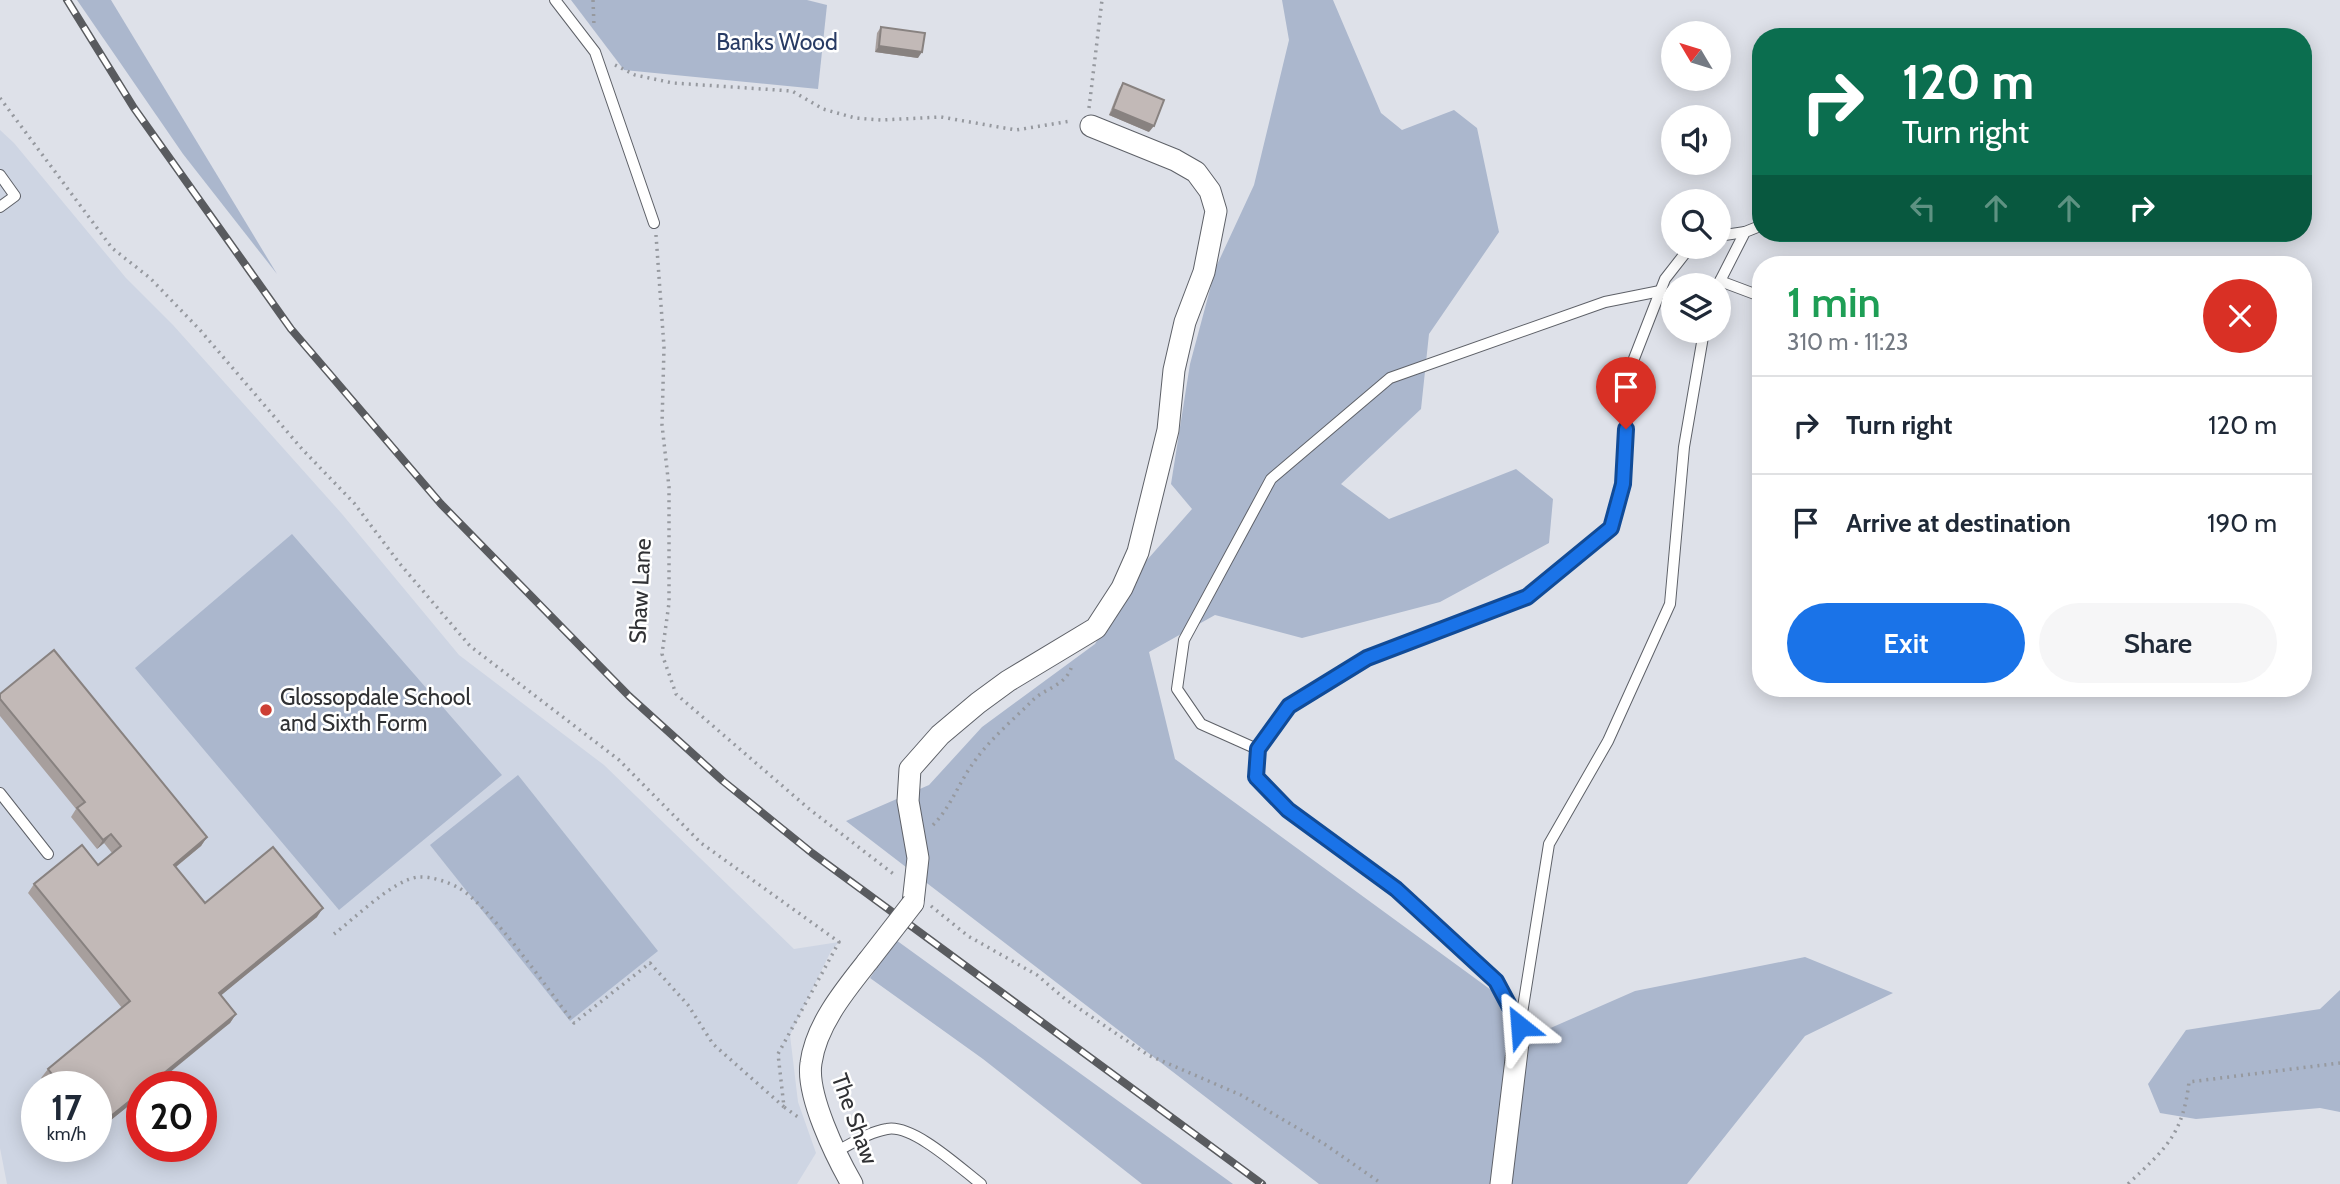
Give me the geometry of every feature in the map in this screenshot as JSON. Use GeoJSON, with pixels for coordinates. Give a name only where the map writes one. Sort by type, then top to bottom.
{"type":"FeatureCollection","features":[{"type":"Feature","properties":{"kind":"street"},"geometry":{"type":"LineString","coordinates":[[913,897],[918,858],[909,790],[911,769],[953,723],[978,703],[1008,681],[1096,628],[1122,588],[1138,552],[1168,430],[1179,346],[1204,272],[1216,211],[1210,191],[1196,172],[1091,126]]}},
{"type":"Feature","properties":{"kind":"street","name":"The Shaw"},"geometry":{"type":"LineString","coordinates":[[852,1184],[811,1085],[810,1064],[816,1042],[843,993],[913,897]]}},
{"type":"Feature","properties":{"kind":"street"},"geometry":{"type":"LineString","coordinates":[[1501,1184],[1520,1026]]}},
{"type":"Feature","properties":{"kind":"lane"},"geometry":{"type":"LineString","coordinates":[[555,0],[596,52],[654,223]]}},
{"type":"Feature","properties":{"kind":"lane"},"geometry":{"type":"LineString","coordinates":[[0,175],[15,196],[0,207]]}},
{"type":"Feature","properties":{"kind":"lane"},"geometry":{"type":"LineString","coordinates":[[1731,234],[1752,229]]}},
{"type":"Feature","properties":{"kind":"lane"},"geometry":{"type":"LineString","coordinates":[[1724,273],[1745,232]]}},
{"type":"Feature","properties":{"kind":"lane"},"geometry":{"type":"LineString","coordinates":[[1670,273],[1681,259]]}},
{"type":"Feature","properties":{"kind":"lane"},"geometry":{"type":"LineString","coordinates":[[1731,287],[1752,293]]}},
{"type":"Feature","properties":{"kind":"lane"},"geometry":{"type":"LineString","coordinates":[[1258,749],[1201,724],[1177,690],[1184,640],[1271,480],[1390,378],[1605,302],[1661,290]]}},
{"type":"Feature","properties":{"kind":"lane"},"geometry":{"type":"LineString","coordinates":[[1520,1026],[1496,981],[1396,889],[1288,810],[1256,777],[1258,749],[1289,706],[1367,658],[1527,597],[1611,528],[1623,484],[1628,374],[1661,290]]}},
{"type":"Feature","properties":{"kind":"lane"},"geometry":{"type":"LineString","coordinates":[[1520,1026],[1549,844],[1608,741],[1670,604],[1684,447],[1702,343]]}},
{"type":"Feature","properties":{"kind":"lane"},"geometry":{"type":"LineString","coordinates":[[0,793],[48,854]]}},
{"type":"Feature","properties":{"kind":"lane"},"geometry":{"type":"LineString","coordinates":[[837,1151],[872,1133],[890,1128],[901,1130],[928,1143],[981,1184]]}},
{"type":"Feature","properties":{"kind":"path"},"geometry":{"type":"LineString","coordinates":[[596,52],[635,75],[673,83],[792,91],[823,109],[855,118],[881,120],[941,117],[1016,130],[1068,120],[1091,126],[1090,88],[1102,0]]}},
{"type":"Feature","properties":{"kind":"path"},"geometry":{"type":"LineString","coordinates":[[0,98],[112,248],[150,278],[192,320],[302,449],[354,503],[400,565],[470,646],[619,760],[701,843],[839,942],[778,1054],[784,1107]]}},
{"type":"Feature","properties":{"kind":"path","name":"Shaw Lane"},"geometry":{"type":"LineString","coordinates":[[654,223],[664,347],[662,425],[669,487],[669,603],[662,654],[676,694],[913,897],[968,936],[1037,975],[1065,999],[1148,1055],[1241,1095],[1323,1143],[1382,1184]]}},
{"type":"Feature","properties":{"kind":"path"},"geometry":{"type":"LineString","coordinates":[[915,829],[931,828],[943,815],[975,760],[993,739],[1036,696],[1060,682],[1071,670],[1067,646]]}},
{"type":"Feature","properties":{"kind":"path"},"geometry":{"type":"LineString","coordinates":[[334,934],[401,883],[417,877],[437,880],[461,889],[490,918],[574,1023],[650,963],[688,1005],[713,1044],[803,1121]]}},
{"type":"Feature","properties":{"kind":"path"},"geometry":{"type":"LineString","coordinates":[[2128,1184],[2167,1147],[2186,1113],[2189,1082],[2340,1063]]}},
{"type":"Feature","properties":{"kind":"shaded area","name":"Glossopdale School and Sixth Form"},"geometry":{"type":"Polygon","coordinates":[[[0,130],[14,143],[126,278],[173,325],[342,514],[459,655],[604,765],[794,949],[839,942],[831,951],[790,1035],[798,1102],[816,1153],[797,1184],[7,1184],[0,1148],[0,130]]]}},
{"type":"Feature","properties":{"kind":"green space"},"geometry":{"type":"Polygon","coordinates":[[[77,0],[111,0],[277,274],[183,154],[77,0]]]}},
{"type":"Feature","properties":{"kind":"green space","name":"Banks Wood"},"geometry":{"type":"Polygon","coordinates":[[[571,0],[807,0],[827,5],[818,89],[624,70],[571,0]]]}},
{"type":"Feature","properties":{"kind":"green space"},"geometry":{"type":"Polygon","coordinates":[[[1282,0],[1333,0],[1381,113],[1402,130],[1454,110],[1477,128],[1499,232],[1429,334],[1421,409],[1341,484],[1389,519],[1516,469],[1553,499],[1549,543],[1440,602],[1302,638],[1215,615],[1149,652],[1175,759],[1546,1030],[1635,991],[1805,957],[1893,993],[1805,1036],[1687,1184],[1319,1184],[846,821],[929,785],[982,727],[1095,644],[1147,560],[1192,509],[1171,484],[1190,364],[1216,267],[1254,185],[1289,40],[1282,0]]]}},
{"type":"Feature","properties":{"kind":"green space"},"geometry":{"type":"Polygon","coordinates":[[[292,534],[502,775],[339,910],[135,668],[292,534]]]}},
{"type":"Feature","properties":{"kind":"green space"},"geometry":{"type":"Polygon","coordinates":[[[518,775],[658,951],[570,1021],[430,845],[518,775]]]}},
{"type":"Feature","properties":{"kind":"green space"},"geometry":{"type":"Polygon","coordinates":[[[896,940],[1233,1184],[1142,1184],[983,1059],[870,978],[896,940]]]}},
{"type":"Feature","properties":{"kind":"green space"},"geometry":{"type":"Polygon","coordinates":[[[2340,990],[2340,1112],[2320,1108],[2196,1119],[2160,1113],[2148,1084],[2186,1030],[2320,1009],[2340,990]]]}},
{"type":"Feature","properties":{"kind":"building"},"geometry":{"type":"Polygon","coordinates":[[[881,27],[925,33],[922,52],[879,46],[881,27]]]}},
{"type":"Feature","properties":{"kind":"building"},"geometry":{"type":"Polygon","coordinates":[[[1123,83],[1164,100],[1154,126],[1113,109],[1123,83]]]}},
{"type":"Feature","properties":{"kind":"building"},"geometry":{"type":"Polygon","coordinates":[[[54,650],[207,837],[174,865],[205,903],[273,847],[323,908],[219,993],[236,1014],[167,1071],[126,1071],[126,1104],[112,1115],[112,1071],[48,1069],[130,1001],[34,884],[82,845],[98,865],[121,846],[111,834],[103,840],[77,808],[85,802],[0,699],[0,694],[54,650]]]}},
{"type":"Feature","properties":{"kind":"railway"},"geometry":{"type":"LineString","coordinates":[[67,0],[134,108],[291,329],[441,504],[629,696],[723,781],[812,853],[1262,1184]]}},
{"type":"Feature","properties":{"kind":"place","name":"Glossopdale School and Sixth Form"},"geometry":{"type":"Point","coordinates":[266,710]}},
{"type":"Feature","properties":{"kind":"route"},"geometry":{"type":"LineString","coordinates":[[1520,1026],[1496,981],[1396,889],[1288,810],[1256,777],[1258,749],[1289,706],[1367,658],[1527,597],[1611,528],[1623,484],[1626,429]]}}]}
